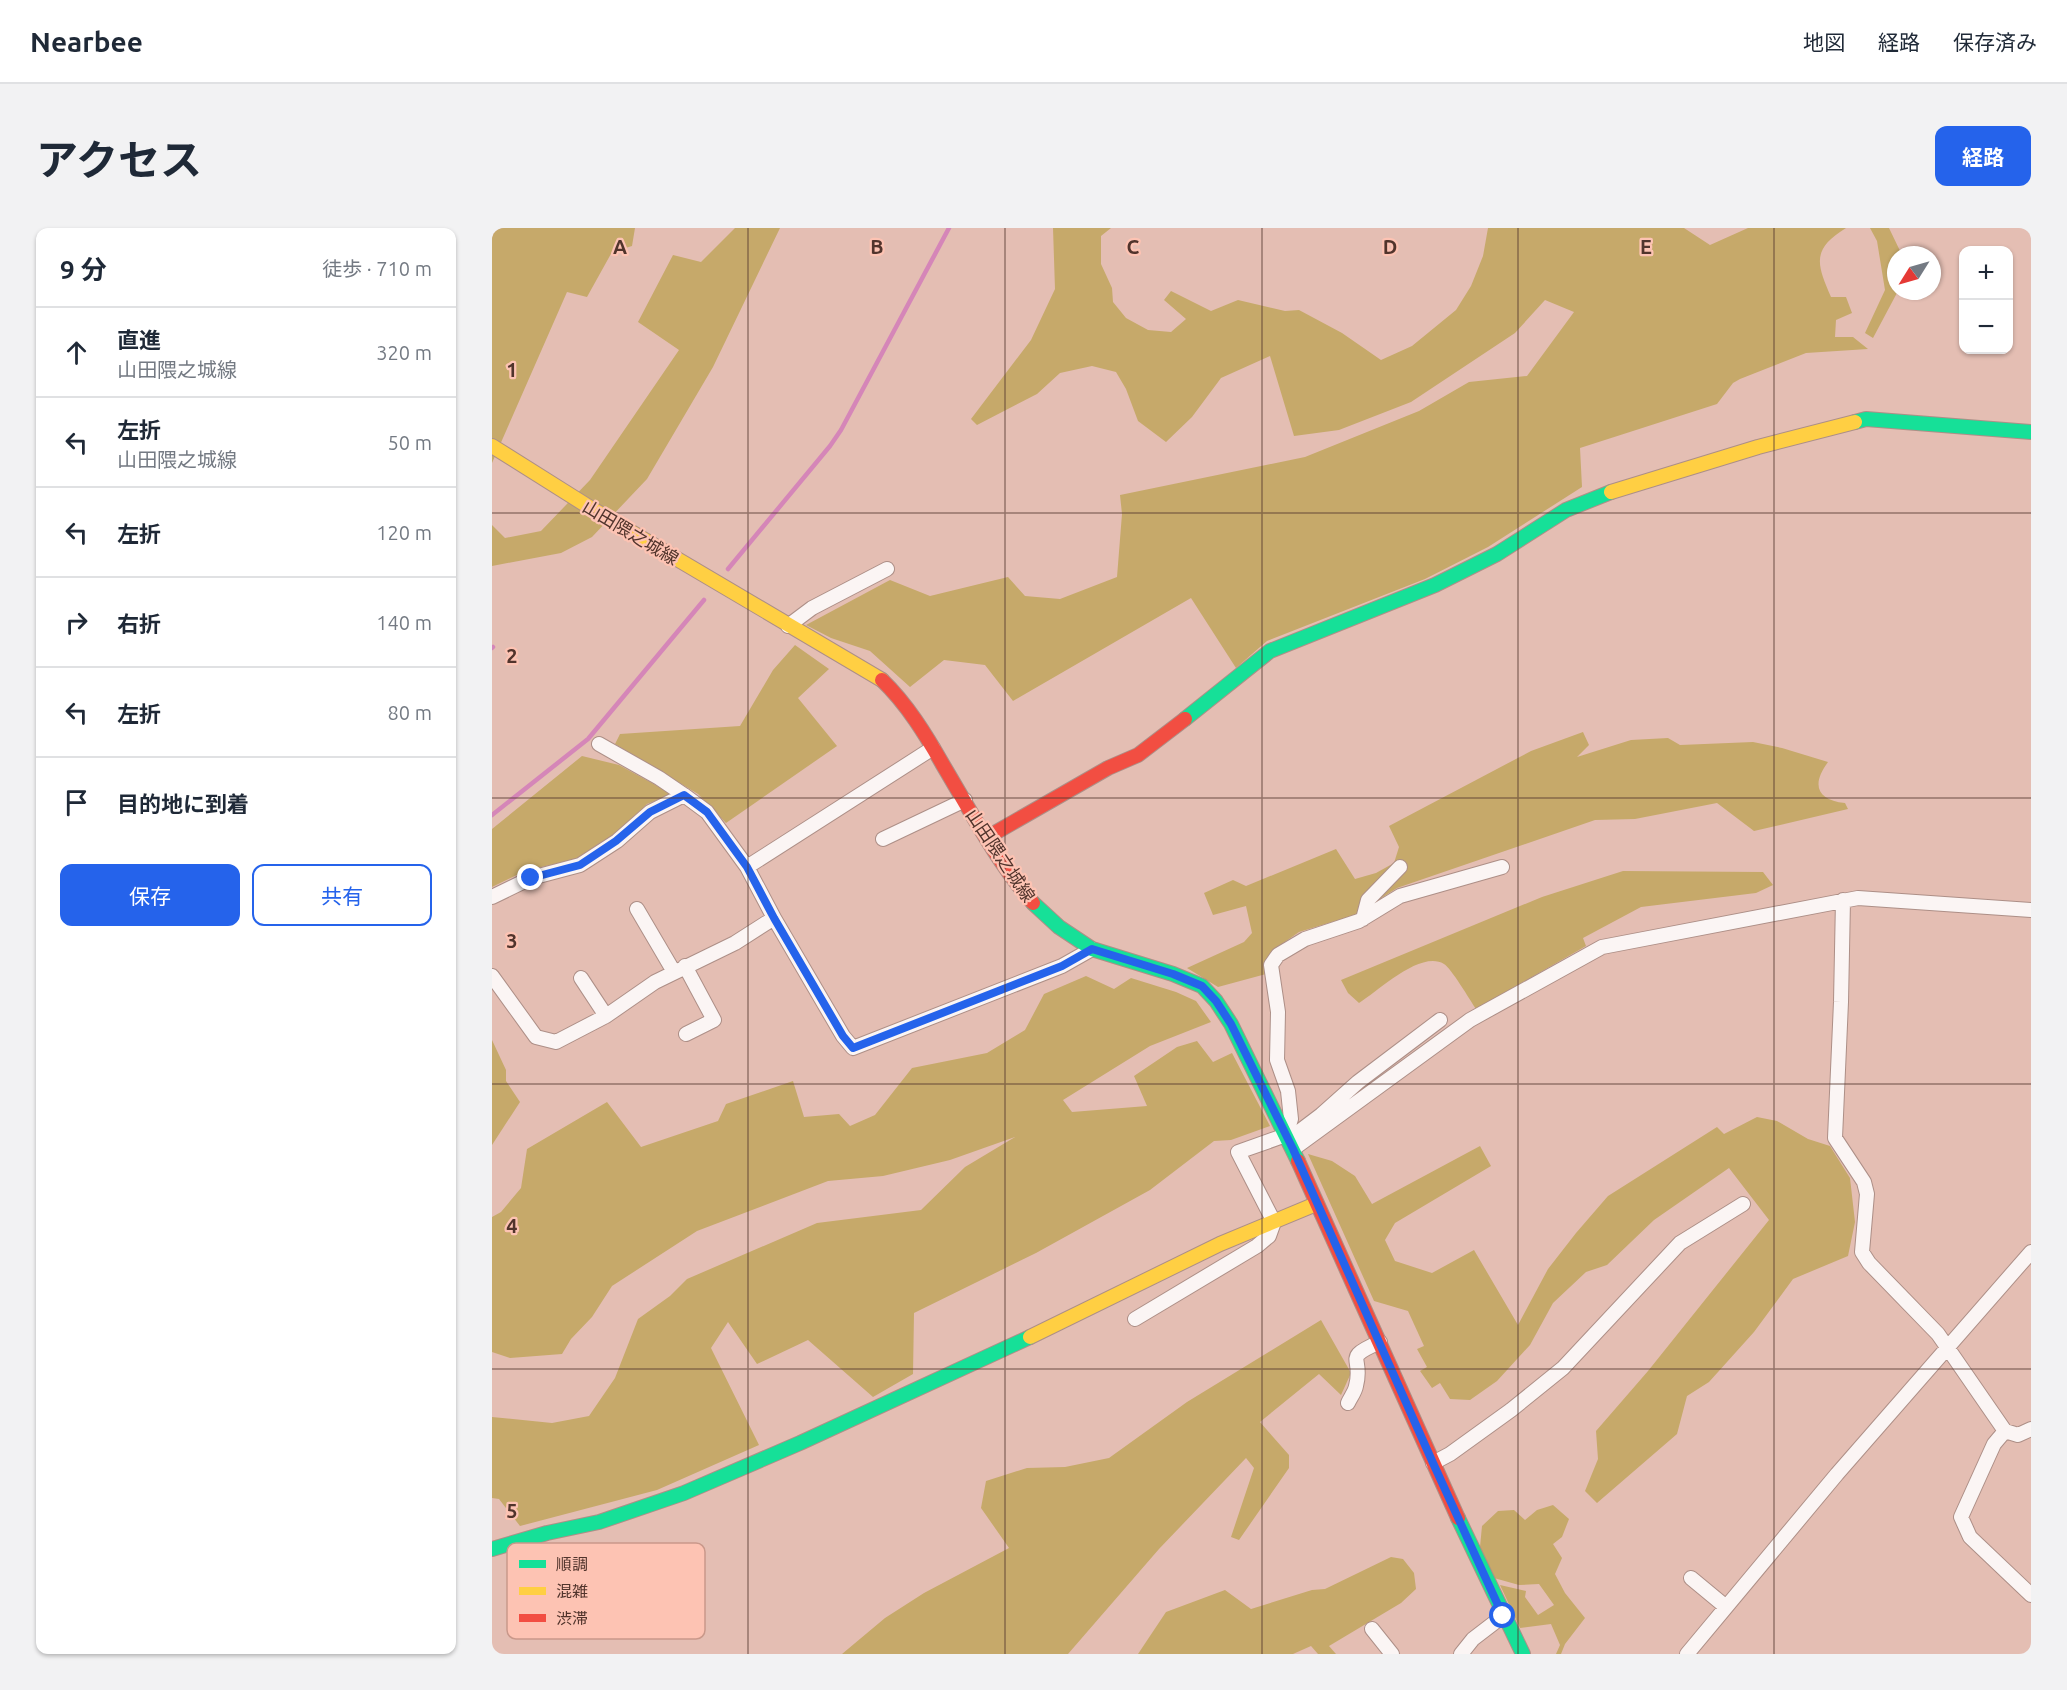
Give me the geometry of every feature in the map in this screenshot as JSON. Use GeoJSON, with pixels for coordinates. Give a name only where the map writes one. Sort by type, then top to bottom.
{"type":"FeatureCollection","features":[{"type":"Feature","properties":{"kind":"street"},"geometry":{"type":"LineString","coordinates":[[986,838],[1108,768],[1138,755],[1270,651],[1435,585],[1497,554],[1566,510],[1598,496],[1758,447],[1866,419],[2031,432]]}},
{"type":"Feature","properties":{"kind":"street","name":"山田隈之城線"},"geometry":{"type":"LineString","coordinates":[[492,446],[589,507],[883,681],[903,703],[965,800],[986,838],[1017,885],[1038,909],[1059,927],[1092,949],[1173,974],[1202,986],[1216,1001],[1231,1024],[1289,1141],[1433,1463],[1522,1654]]}},
{"type":"Feature","properties":{"kind":"street"},"geometry":{"type":"LineString","coordinates":[[788,626],[812,608],[886,569]]}},
{"type":"Feature","properties":{"kind":"street"},"geometry":{"type":"LineString","coordinates":[[599,744],[659,778],[707,812],[747,867],[843,1036],[853,1048],[1062,966],[1092,949]]}},
{"type":"Feature","properties":{"kind":"street"},"geometry":{"type":"LineString","coordinates":[[747,867],[933,748]]}},
{"type":"Feature","properties":{"kind":"street"},"geometry":{"type":"LineString","coordinates":[[492,897],[531,878],[580,865],[616,841],[650,812],[684,795]]}},
{"type":"Feature","properties":{"kind":"street"},"geometry":{"type":"LineString","coordinates":[[884,839],[965,800]]}},
{"type":"Feature","properties":{"kind":"street"},"geometry":{"type":"LineString","coordinates":[[1363,919],[1368,900],[1400,867]]}},
{"type":"Feature","properties":{"kind":"street"},"geometry":{"type":"LineString","coordinates":[[1289,1141],[1291,1119],[1288,1091],[1277,1060],[1278,1012],[1271,965],[1278,955],[1305,939],[1363,919],[1400,896],[1502,867]]}},
{"type":"Feature","properties":{"kind":"street"},"geometry":{"type":"LineString","coordinates":[[1135,1319],[1257,1246],[1269,1236],[1274,1222],[1238,1152],[1289,1141],[1470,1020],[1602,947],[1858,898],[2031,910]]}},
{"type":"Feature","properties":{"kind":"street"},"geometry":{"type":"LineString","coordinates":[[1843,900],[1835,1138],[1864,1182],[1867,1194],[1862,1252],[1869,1263],[1938,1334],[2005,1431],[2018,1435],[2031,1429]]}},
{"type":"Feature","properties":{"kind":"street"},"geometry":{"type":"LineString","coordinates":[[637,909],[714,1020],[686,1034]]}},
{"type":"Feature","properties":{"kind":"street"},"geometry":{"type":"LineString","coordinates":[[492,976],[536,1037],[556,1042],[606,1016],[656,982],[735,942],[774,918]]}},
{"type":"Feature","properties":{"kind":"street"},"geometry":{"type":"LineString","coordinates":[[581,978],[606,1016]]}},
{"type":"Feature","properties":{"kind":"street"},"geometry":{"type":"LineString","coordinates":[[1289,1141],[1358,1082],[1440,1020]]}},
{"type":"Feature","properties":{"kind":"street"},"geometry":{"type":"LineString","coordinates":[[513,1543],[599,1522],[684,1493],[800,1443],[1050,1328],[1220,1244],[1316,1204]]}},
{"type":"Feature","properties":{"kind":"street"},"geometry":{"type":"LineString","coordinates":[[1433,1463],[1450,1454],[1511,1410],[1563,1368],[1680,1243],[1743,1204]]}},
{"type":"Feature","properties":{"kind":"street"},"geometry":{"type":"LineString","coordinates":[[1686,1654],[1837,1474],[2031,1252]]}},
{"type":"Feature","properties":{"kind":"street"},"geometry":{"type":"LineString","coordinates":[[1348,1403],[1357,1385],[1355,1358],[1360,1351],[1380,1342]]}},
{"type":"Feature","properties":{"kind":"street"},"geometry":{"type":"LineString","coordinates":[[2005,1431],[1994,1444],[1961,1517],[1970,1537],[2031,1595]]}},
{"type":"Feature","properties":{"kind":"street"},"geometry":{"type":"LineString","coordinates":[[492,1549],[507,1545]]}},
{"type":"Feature","properties":{"kind":"street"},"geometry":{"type":"LineString","coordinates":[[1690,1578],[1726,1607]]}},
{"type":"Feature","properties":{"kind":"street"},"geometry":{"type":"LineString","coordinates":[[1461,1654],[1473,1640],[1503,1616]]}},
{"type":"Feature","properties":{"kind":"street"},"geometry":{"type":"LineString","coordinates":[[1372,1629],[1392,1654]]}},
{"type":"Feature","properties":{"kind":"shaded area"},"geometry":{"type":"Polygon","coordinates":[[[492,228],[635,228],[632,246],[612,252],[587,297],[567,292],[492,463],[492,228]]]}},
{"type":"Feature","properties":{"kind":"shaded area"},"geometry":{"type":"Polygon","coordinates":[[[735,228],[780,228],[713,367],[647,479],[592,537],[561,553],[492,566],[492,525],[505,538],[541,531],[590,480],[679,350],[638,322],[673,255],[701,262],[735,228]]]}},
{"type":"Feature","properties":{"kind":"shaded area"},"geometry":{"type":"Polygon","coordinates":[[[1053,228],[1111,228],[1101,236],[1101,264],[1112,288],[1113,302],[1126,318],[1148,330],[1171,332],[1186,319],[1164,300],[1171,291],[1211,311],[1238,300],[1285,311],[1299,310],[1342,333],[1381,360],[1412,346],[1456,310],[1471,286],[1483,256],[1488,228],[1684,228],[1710,245],[1748,228],[1846,228],[1822,250],[1820,266],[1831,297],[1846,297],[1852,313],[1836,320],[1835,337],[1853,337],[1868,349],[1806,353],[1733,383],[1717,404],[1580,448],[1582,487],[1488,547],[1425,579],[1267,641],[1236,668],[1191,598],[1013,701],[985,665],[944,660],[910,687],[870,651],[831,638],[806,625],[890,580],[930,596],[1008,577],[1025,596],[1060,599],[1117,577],[1122,514],[1120,495],[1305,457],[1419,411],[1469,382],[1527,376],[1574,312],[1545,300],[1515,333],[1411,402],[1339,430],[1294,436],[1270,356],[1221,378],[1192,417],[1166,442],[1138,421],[1126,389],[1116,372],[1092,366],[1060,373],[1037,394],[977,425],[971,419],[1031,340],[1055,289],[1053,228]]]}},
{"type":"Feature","properties":{"kind":"shaded area"},"geometry":{"type":"Polygon","coordinates":[[[1870,228],[1889,228],[1898,246],[1887,246],[1887,300],[1893,300],[1873,338],[1865,333],[1885,290],[1877,241],[1870,228]]]}},
{"type":"Feature","properties":{"kind":"shaded area"},"geometry":{"type":"Polygon","coordinates":[[[795,645],[829,669],[798,698],[837,746],[726,823],[698,794],[615,744],[620,734],[740,726],[773,670],[795,645]]]}},
{"type":"Feature","properties":{"kind":"shaded area"},"geometry":{"type":"Polygon","coordinates":[[[1583,732],[1589,745],[1577,757],[1631,740],[1668,738],[1680,745],[1753,742],[1782,748],[1828,762],[1820,778],[1820,790],[1828,799],[1845,803],[1848,809],[1754,831],[1717,803],[1635,819],[1595,820],[1397,888],[1355,915],[1299,932],[1272,951],[1266,964],[1266,974],[1218,987],[1187,968],[1244,942],[1252,933],[1246,906],[1213,915],[1204,893],[1233,880],[1246,886],[1336,849],[1355,879],[1376,873],[1394,863],[1399,847],[1389,826],[1531,751],[1583,732]]]}},
{"type":"Feature","properties":{"kind":"shaded area"},"geometry":{"type":"Polygon","coordinates":[[[582,756],[619,765],[672,794],[647,804],[616,833],[574,860],[527,870],[492,887],[492,829],[582,756]]]}},
{"type":"Feature","properties":{"kind":"shaded area"},"geometry":{"type":"Polygon","coordinates":[[[1623,871],[1763,872],[1773,885],[1756,893],[1641,907],[1583,938],[1586,946],[1476,1009],[1447,967],[1434,961],[1423,962],[1412,967],[1359,1003],[1348,993],[1341,980],[1542,897],[1623,871]]]}},
{"type":"Feature","properties":{"kind":"shaded area"},"geometry":{"type":"Polygon","coordinates":[[[1086,976],[1114,989],[1131,978],[1176,992],[1196,1001],[1211,1022],[1150,1046],[1063,1100],[1072,1112],[1147,1106],[1134,1076],[1177,1047],[1197,1041],[1213,1062],[1232,1053],[1270,1126],[1231,1140],[1214,1141],[1150,1190],[1036,1253],[914,1313],[913,1374],[873,1397],[808,1340],[757,1364],[728,1322],[711,1348],[759,1445],[657,1490],[520,1526],[499,1499],[492,1498],[492,1417],[552,1423],[589,1416],[615,1378],[638,1319],[670,1296],[687,1279],[817,1223],[921,1210],[965,1167],[1015,1137],[950,1160],[883,1176],[828,1181],[697,1231],[612,1286],[592,1317],[571,1339],[562,1354],[510,1358],[492,1352],[492,1217],[501,1212],[521,1188],[527,1149],[607,1102],[641,1147],[718,1121],[726,1104],[793,1081],[804,1117],[839,1114],[850,1126],[875,1115],[912,1068],[987,1053],[1025,1030],[1044,994],[1086,976]]]}},
{"type":"Feature","properties":{"kind":"shaded area"},"geometry":{"type":"Polygon","coordinates":[[[492,1040],[506,1070],[506,1081],[520,1102],[492,1145],[492,1040]]]}},
{"type":"Feature","properties":{"kind":"shaded area"},"geometry":{"type":"Polygon","coordinates":[[[1757,1117],[1777,1121],[1808,1139],[1830,1146],[1850,1178],[1855,1222],[1848,1256],[1793,1279],[1754,1332],[1709,1382],[1687,1396],[1677,1434],[1597,1503],[1585,1491],[1598,1459],[1596,1431],[1648,1371],[1769,1220],[1729,1168],[1654,1220],[1607,1265],[1586,1272],[1553,1303],[1530,1345],[1497,1381],[1470,1400],[1450,1399],[1440,1383],[1432,1388],[1420,1371],[1427,1367],[1417,1349],[1424,1346],[1408,1311],[1374,1301],[1308,1154],[1332,1161],[1355,1176],[1372,1204],[1480,1146],[1491,1166],[1395,1223],[1385,1240],[1395,1261],[1432,1273],[1474,1250],[1518,1325],[1548,1269],[1608,1196],[1717,1127],[1724,1134],[1757,1117]]]}},
{"type":"Feature","properties":{"kind":"shaded area"},"geometry":{"type":"Polygon","coordinates":[[[1321,1320],[1351,1373],[1341,1395],[1319,1374],[1260,1422],[1289,1455],[1289,1468],[1239,1540],[1231,1537],[1254,1468],[1246,1458],[1159,1549],[1068,1654],[842,1654],[885,1618],[924,1593],[1009,1548],[981,1508],[986,1481],[1027,1468],[1065,1467],[1109,1458],[1187,1402],[1321,1320]]]}},
{"type":"Feature","properties":{"kind":"shaded area"},"geometry":{"type":"Polygon","coordinates":[[[1553,1505],[1569,1519],[1562,1537],[1553,1544],[1562,1558],[1555,1574],[1565,1593],[1585,1618],[1565,1644],[1561,1654],[1556,1654],[1560,1645],[1551,1624],[1520,1628],[1500,1585],[1526,1591],[1525,1597],[1538,1615],[1554,1605],[1539,1584],[1519,1585],[1494,1578],[1480,1547],[1482,1526],[1498,1511],[1514,1510],[1525,1520],[1537,1510],[1553,1505]]]}},
{"type":"Feature","properties":{"kind":"shaded area"},"geometry":{"type":"Polygon","coordinates":[[[1391,1557],[1403,1559],[1414,1573],[1416,1589],[1401,1603],[1329,1646],[1336,1654],[1318,1654],[1311,1646],[1293,1654],[1138,1654],[1166,1612],[1225,1590],[1251,1609],[1312,1590],[1325,1589],[1391,1557]]]}},
{"type":"Feature","properties":{"kind":"waterway"},"geometry":{"type":"LineString","coordinates":[[728,569],[841,430],[949,228]]}},
{"type":"Feature","properties":{"kind":"waterway"},"geometry":{"type":"LineString","coordinates":[[492,815],[588,739],[704,600]]}},
{"type":"Feature","properties":{"kind":"traffic: fast"},"geometry":{"type":"LineString","coordinates":[[1855,422],[1866,419],[2031,432]]}},
{"type":"Feature","properties":{"kind":"traffic: fast"},"geometry":{"type":"LineString","coordinates":[[1185,719],[1270,651],[1435,585],[1497,554],[1566,510],[1611,492]]}},
{"type":"Feature","properties":{"kind":"traffic: fast"},"geometry":{"type":"LineString","coordinates":[[1033,903],[1059,927],[1092,949],[1173,974],[1202,986],[1216,1001],[1231,1024],[1298,1161]]}},
{"type":"Feature","properties":{"kind":"traffic: fast"},"geometry":{"type":"LineString","coordinates":[[513,1543],[599,1522],[684,1493],[800,1443],[1030,1337]]}},
{"type":"Feature","properties":{"kind":"traffic: fast"},"geometry":{"type":"LineString","coordinates":[[1458,1518],[1523,1654]]}},
{"type":"Feature","properties":{"kind":"traffic: fast"},"geometry":{"type":"LineString","coordinates":[[492,1549],[507,1545]]}},
{"type":"Feature","properties":{"kind":"traffic: slow"},"geometry":{"type":"LineString","coordinates":[[1611,492],[1758,447],[1855,422]]}},
{"type":"Feature","properties":{"kind":"traffic: slow"},"geometry":{"type":"LineString","coordinates":[[492,446],[589,507],[882,680]]}},
{"type":"Feature","properties":{"kind":"traffic: slow"},"geometry":{"type":"LineString","coordinates":[[1030,1337],[1220,1244],[1316,1204]]}},
{"type":"Feature","properties":{"kind":"traffic: jam"},"geometry":{"type":"LineString","coordinates":[[882,680],[916,720],[996,854],[1033,903]]}},
{"type":"Feature","properties":{"kind":"traffic: jam"},"geometry":{"type":"LineString","coordinates":[[986,838],[1108,768],[1138,755],[1185,719]]}},
{"type":"Feature","properties":{"kind":"traffic: jam"},"geometry":{"type":"LineString","coordinates":[[1298,1161],[1458,1518]]}},
{"type":"Feature","properties":{"kind":"route"},"geometry":{"type":"LineString","coordinates":[[531,878],[580,865],[616,841],[650,812],[684,795],[707,812],[747,867],[843,1036],[853,1048],[1062,966],[1092,949],[1173,974],[1202,986],[1216,1001],[1231,1024],[1293,1149],[1503,1616]]}}]}
